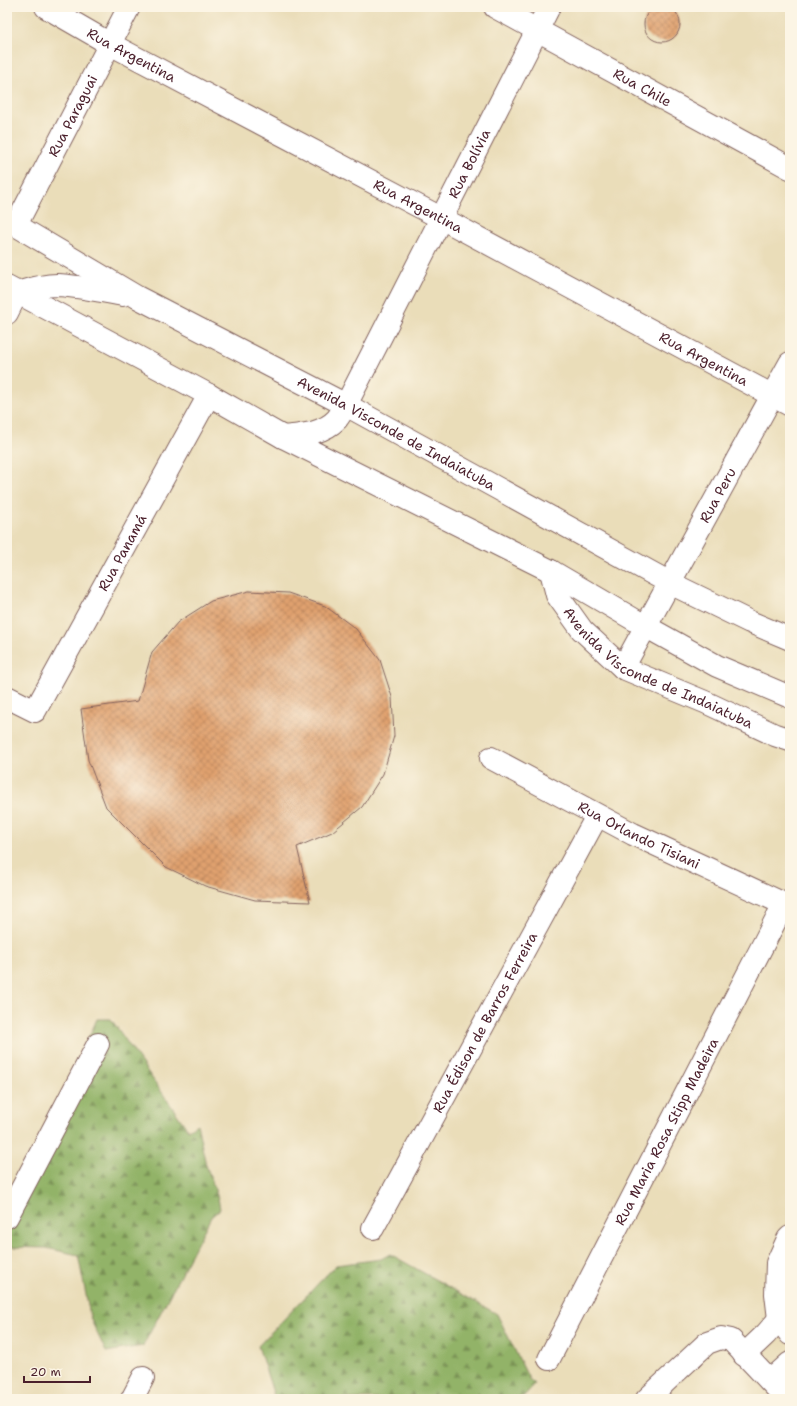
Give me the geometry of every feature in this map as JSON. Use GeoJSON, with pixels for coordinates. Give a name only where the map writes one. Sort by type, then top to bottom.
{"type":"FeatureCollection","features":[{"type":"Feature","properties":{"kind":"street","name":"Rua Argentina"},"geometry":{"type":"LineString","coordinates":[[46,7],[110,44],[442,218],[781,401]]}},
{"type":"Feature","properties":{"kind":"street","name":"Rua Paraguai"},"geometry":{"type":"LineString","coordinates":[[12,223],[130,7]]}},
{"type":"Feature","properties":{"kind":"street","name":"Rua Chile"},"geometry":{"type":"LineString","coordinates":[[495,7],[790,168]]}},
{"type":"Feature","properties":{"kind":"street","name":"Rua Bolívia"},"geometry":{"type":"LineString","coordinates":[[283,436],[310,434],[323,429],[336,420],[346,406],[549,7]]}},
{"type":"Feature","properties":{"kind":"street","name":"Avenida Visconde de Indaiatuba"},"geometry":{"type":"LineString","coordinates":[[12,223],[137,297],[346,406],[670,583],[750,622],[790,639]]}},
{"type":"Feature","properties":{"kind":"street"},"geometry":{"type":"LineString","coordinates":[[7,313],[12,290],[56,285],[137,297]]}},
{"type":"Feature","properties":{"kind":"street","name":"Avenida Visconde de Indaiatuba"},"geometry":{"type":"LineString","coordinates":[[12,290],[209,394],[283,436],[551,571],[717,666],[790,697]]}},
{"type":"Feature","properties":{"kind":"street","name":"Rua Peru"},"geometry":{"type":"LineString","coordinates":[[623,668],[670,583],[781,401],[790,363]]}},
{"type":"Feature","properties":{"kind":"street","name":"Rua Panamá"},"geometry":{"type":"LineString","coordinates":[[7,697],[35,711],[209,394]]}},
{"type":"Feature","properties":{"kind":"street","name":"Avenida Visconde de Indaiatuba"},"geometry":{"type":"LineString","coordinates":[[551,571],[557,595],[582,630],[623,668],[705,702],[775,735],[790,740]]}},
{"type":"Feature","properties":{"kind":"street","name":"Rua Orlando Tisiani"},"geometry":{"type":"LineString","coordinates":[[492,758],[597,816],[633,834],[787,905]]}},
{"type":"Feature","properties":{"kind":"street","name":"Rua Édison de Barros Ferreira"},"geometry":{"type":"LineString","coordinates":[[373,1228],[597,816]]}},
{"type":"Feature","properties":{"kind":"street","name":"Rua Maria Rosa Stipp Madeira"},"geometry":{"type":"LineString","coordinates":[[549,1359],[787,905]]}},
{"type":"Feature","properties":{"kind":"street"},"geometry":{"type":"LineString","coordinates":[[7,1217],[98,1044]]}},
{"type":"Feature","properties":{"kind":"street"},"geometry":{"type":"LineString","coordinates":[[744,1355],[766,1334],[785,1327],[776,1294],[777,1263],[790,1237]]}},
{"type":"Feature","properties":{"kind":"street"},"geometry":{"type":"LineString","coordinates":[[647,1399],[707,1343],[721,1338],[731,1340],[787,1399]]}},
{"type":"Feature","properties":{"kind":"street"},"geometry":{"type":"LineString","coordinates":[[770,1382],[790,1363]]}},
{"type":"Feature","properties":{"kind":"street"},"geometry":{"type":"LineString","coordinates":[[132,1399],[143,1378]]}},
{"type":"Feature","properties":{"kind":"green space"},"geometry":{"type":"Polygon","coordinates":[[[97,1019],[111,1019],[188,1130],[197,1124],[206,1165],[218,1198],[220,1209],[211,1217],[143,1346],[106,1352],[91,1320],[78,1255],[46,1248],[7,1247],[7,1217],[97,1019]]]}},
{"type":"Feature","properties":{"kind":"green space"},"geometry":{"type":"Polygon","coordinates":[[[390,1254],[497,1314],[529,1379],[535,1384],[521,1399],[275,1399],[258,1346],[336,1265],[381,1259],[390,1254]]]}},
{"type":"Feature","properties":{"kind":"building"},"geometry":{"type":"Polygon","coordinates":[[[666,6],[675,11],[679,17],[679,31],[675,37],[666,42],[658,42],[649,37],[645,31],[644,20],[649,11],[655,7],[666,6]]]}},
{"type":"Feature","properties":{"kind":"building"},"geometry":{"type":"Polygon","coordinates":[[[249,591],[288,593],[325,606],[356,629],[380,660],[392,697],[394,736],[383,774],[362,807],[332,832],[297,847],[310,902],[255,900],[205,886],[166,867],[106,807],[88,760],[81,709],[138,701],[152,652],[178,622],[211,601],[249,591]]]}}]}
